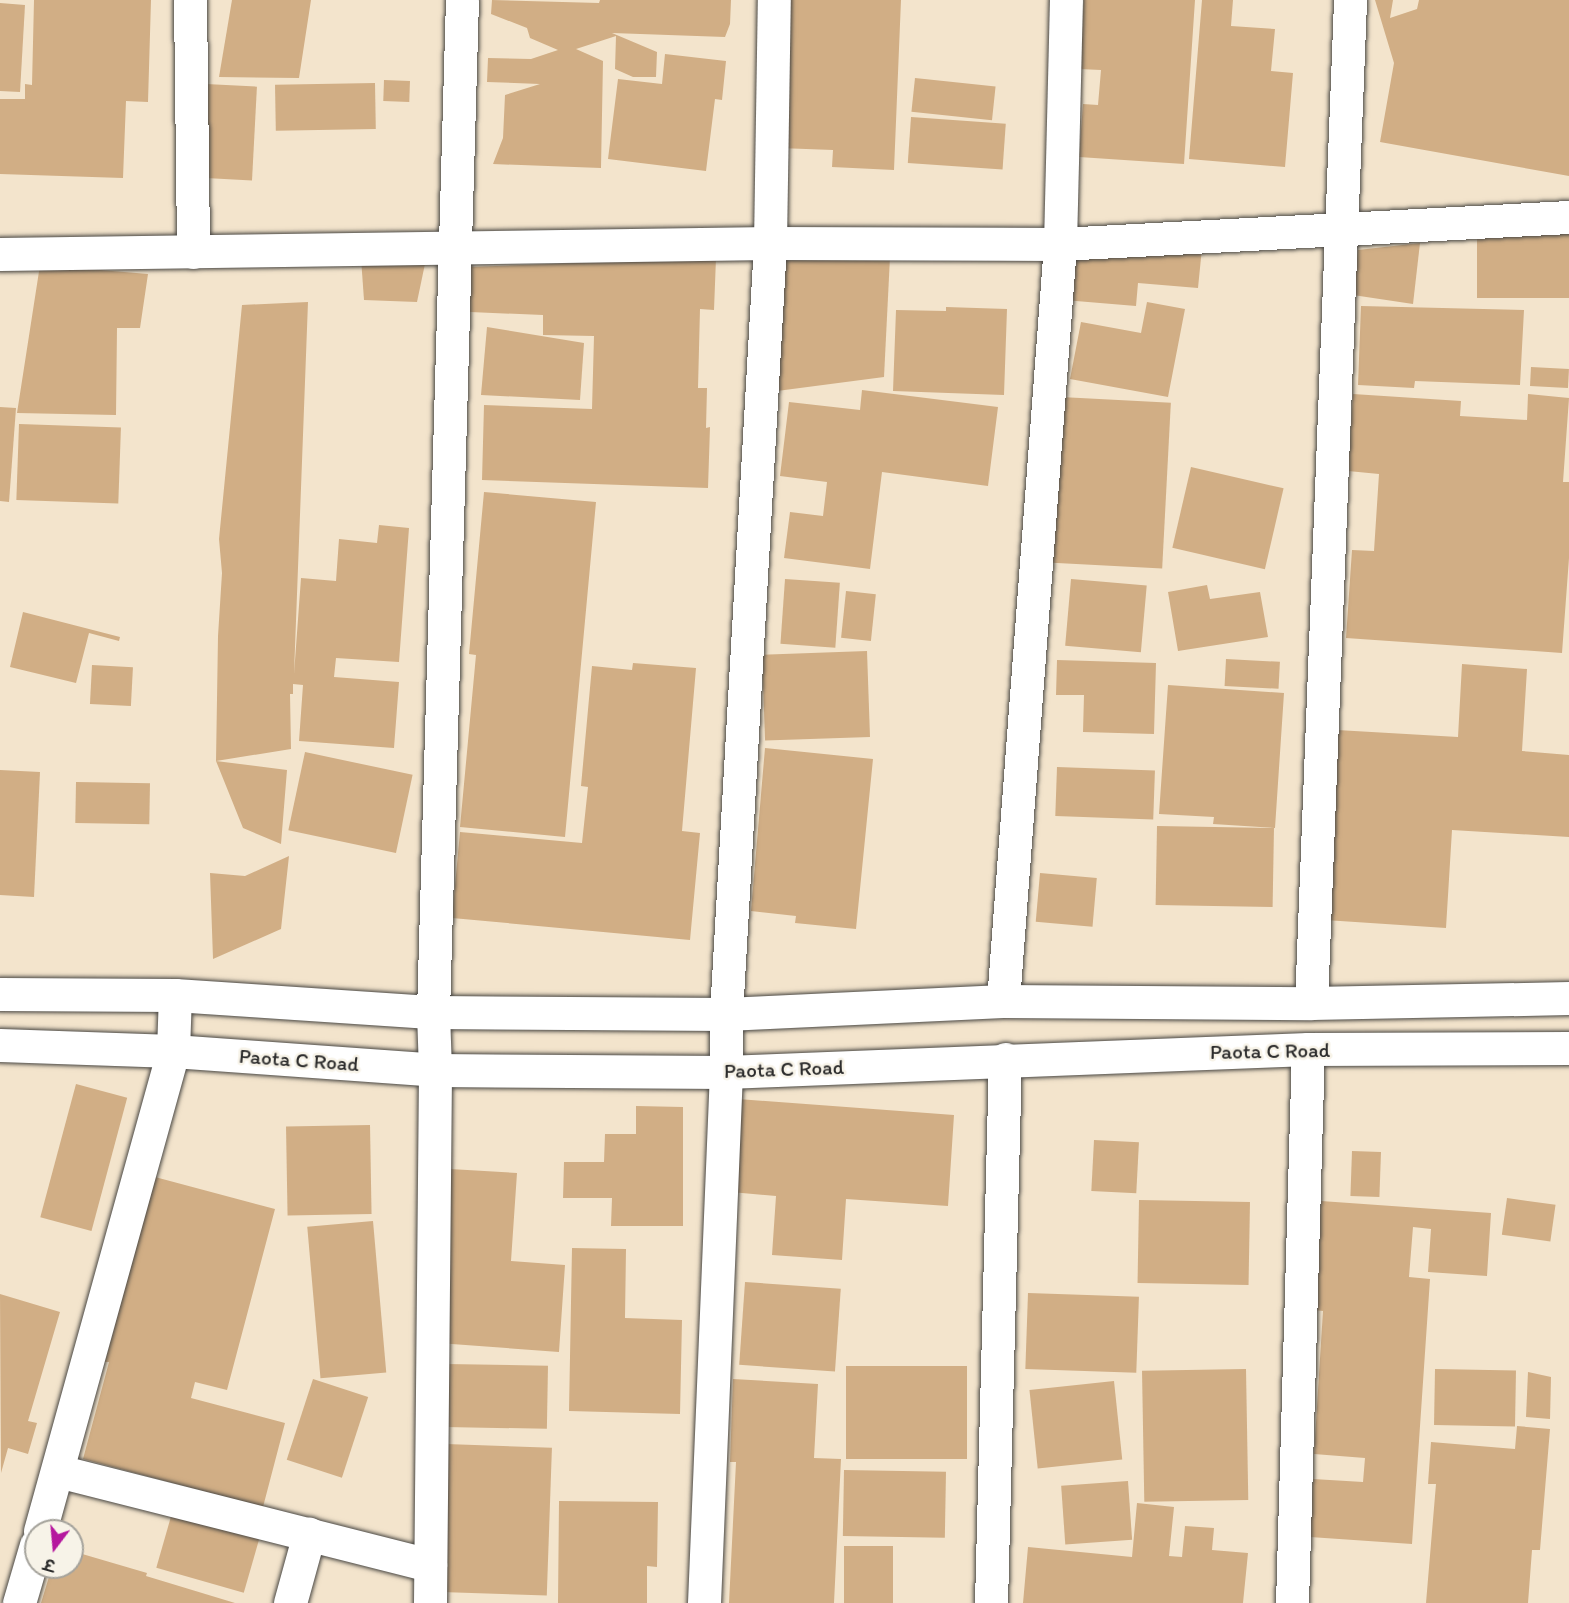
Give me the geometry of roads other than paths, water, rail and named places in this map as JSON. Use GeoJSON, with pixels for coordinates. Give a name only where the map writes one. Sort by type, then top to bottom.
{"type":"FeatureCollection","features":[{"type":"Feature","properties":{"kind":"street"},"geometry":{"type":"LineString","coordinates":[[190,0],[193,252]]}},
{"type":"Feature","properties":{"kind":"street"},"geometry":{"type":"LineString","coordinates":[[430,1603],[435,1070],[433,1012],[462,0]]}},
{"type":"Feature","properties":{"kind":"street"},"geometry":{"type":"LineString","coordinates":[[704,1603],[726,1072],[726,1014],[770,243],[774,0]]}},
{"type":"Feature","properties":{"kind":"street"},"geometry":{"type":"LineString","coordinates":[[1003,1001],[1059,244],[1066,0]]}},
{"type":"Feature","properties":{"kind":"street"},"geometry":{"type":"LineString","coordinates":[[1311,1002],[1350,0]]}},
{"type":"Feature","properties":{"kind":"street"},"geometry":{"type":"LineString","coordinates":[[0,254],[770,243],[1059,244],[1341,231],[1569,217]]}},
{"type":"Feature","properties":{"kind":"street"},"geometry":{"type":"LineString","coordinates":[[0,994],[175,995],[433,1012],[726,1014],[1003,1001],[1311,1002],[1569,998]]}},
{"type":"Feature","properties":{"kind":"street"},"geometry":{"type":"LineString","coordinates":[[44,1519],[173,1051],[175,995]]}},
{"type":"Feature","properties":{"kind":"street","name":"Paota C Road"},"geometry":{"type":"LineString","coordinates":[[0,1046],[173,1051],[435,1070],[726,1072],[1005,1059],[1308,1049],[1569,1048]]}},
{"type":"Feature","properties":{"kind":"street"},"geometry":{"type":"LineString","coordinates":[[1292,1603],[1308,1049]]}},
{"type":"Feature","properties":{"kind":"street"},"geometry":{"type":"LineString","coordinates":[[991,1603],[1005,1059]]}},
{"type":"Feature","properties":{"kind":"street"},"geometry":{"type":"LineString","coordinates":[[58,1471],[430,1564]]}},
{"type":"Feature","properties":{"kind":"street"},"geometry":{"type":"LineString","coordinates":[[290,1603],[309,1534]]}},
{"type":"Feature","properties":{"kind":"street"},"geometry":{"type":"LineString","coordinates":[[19,1603],[26,1579]]}}]}
